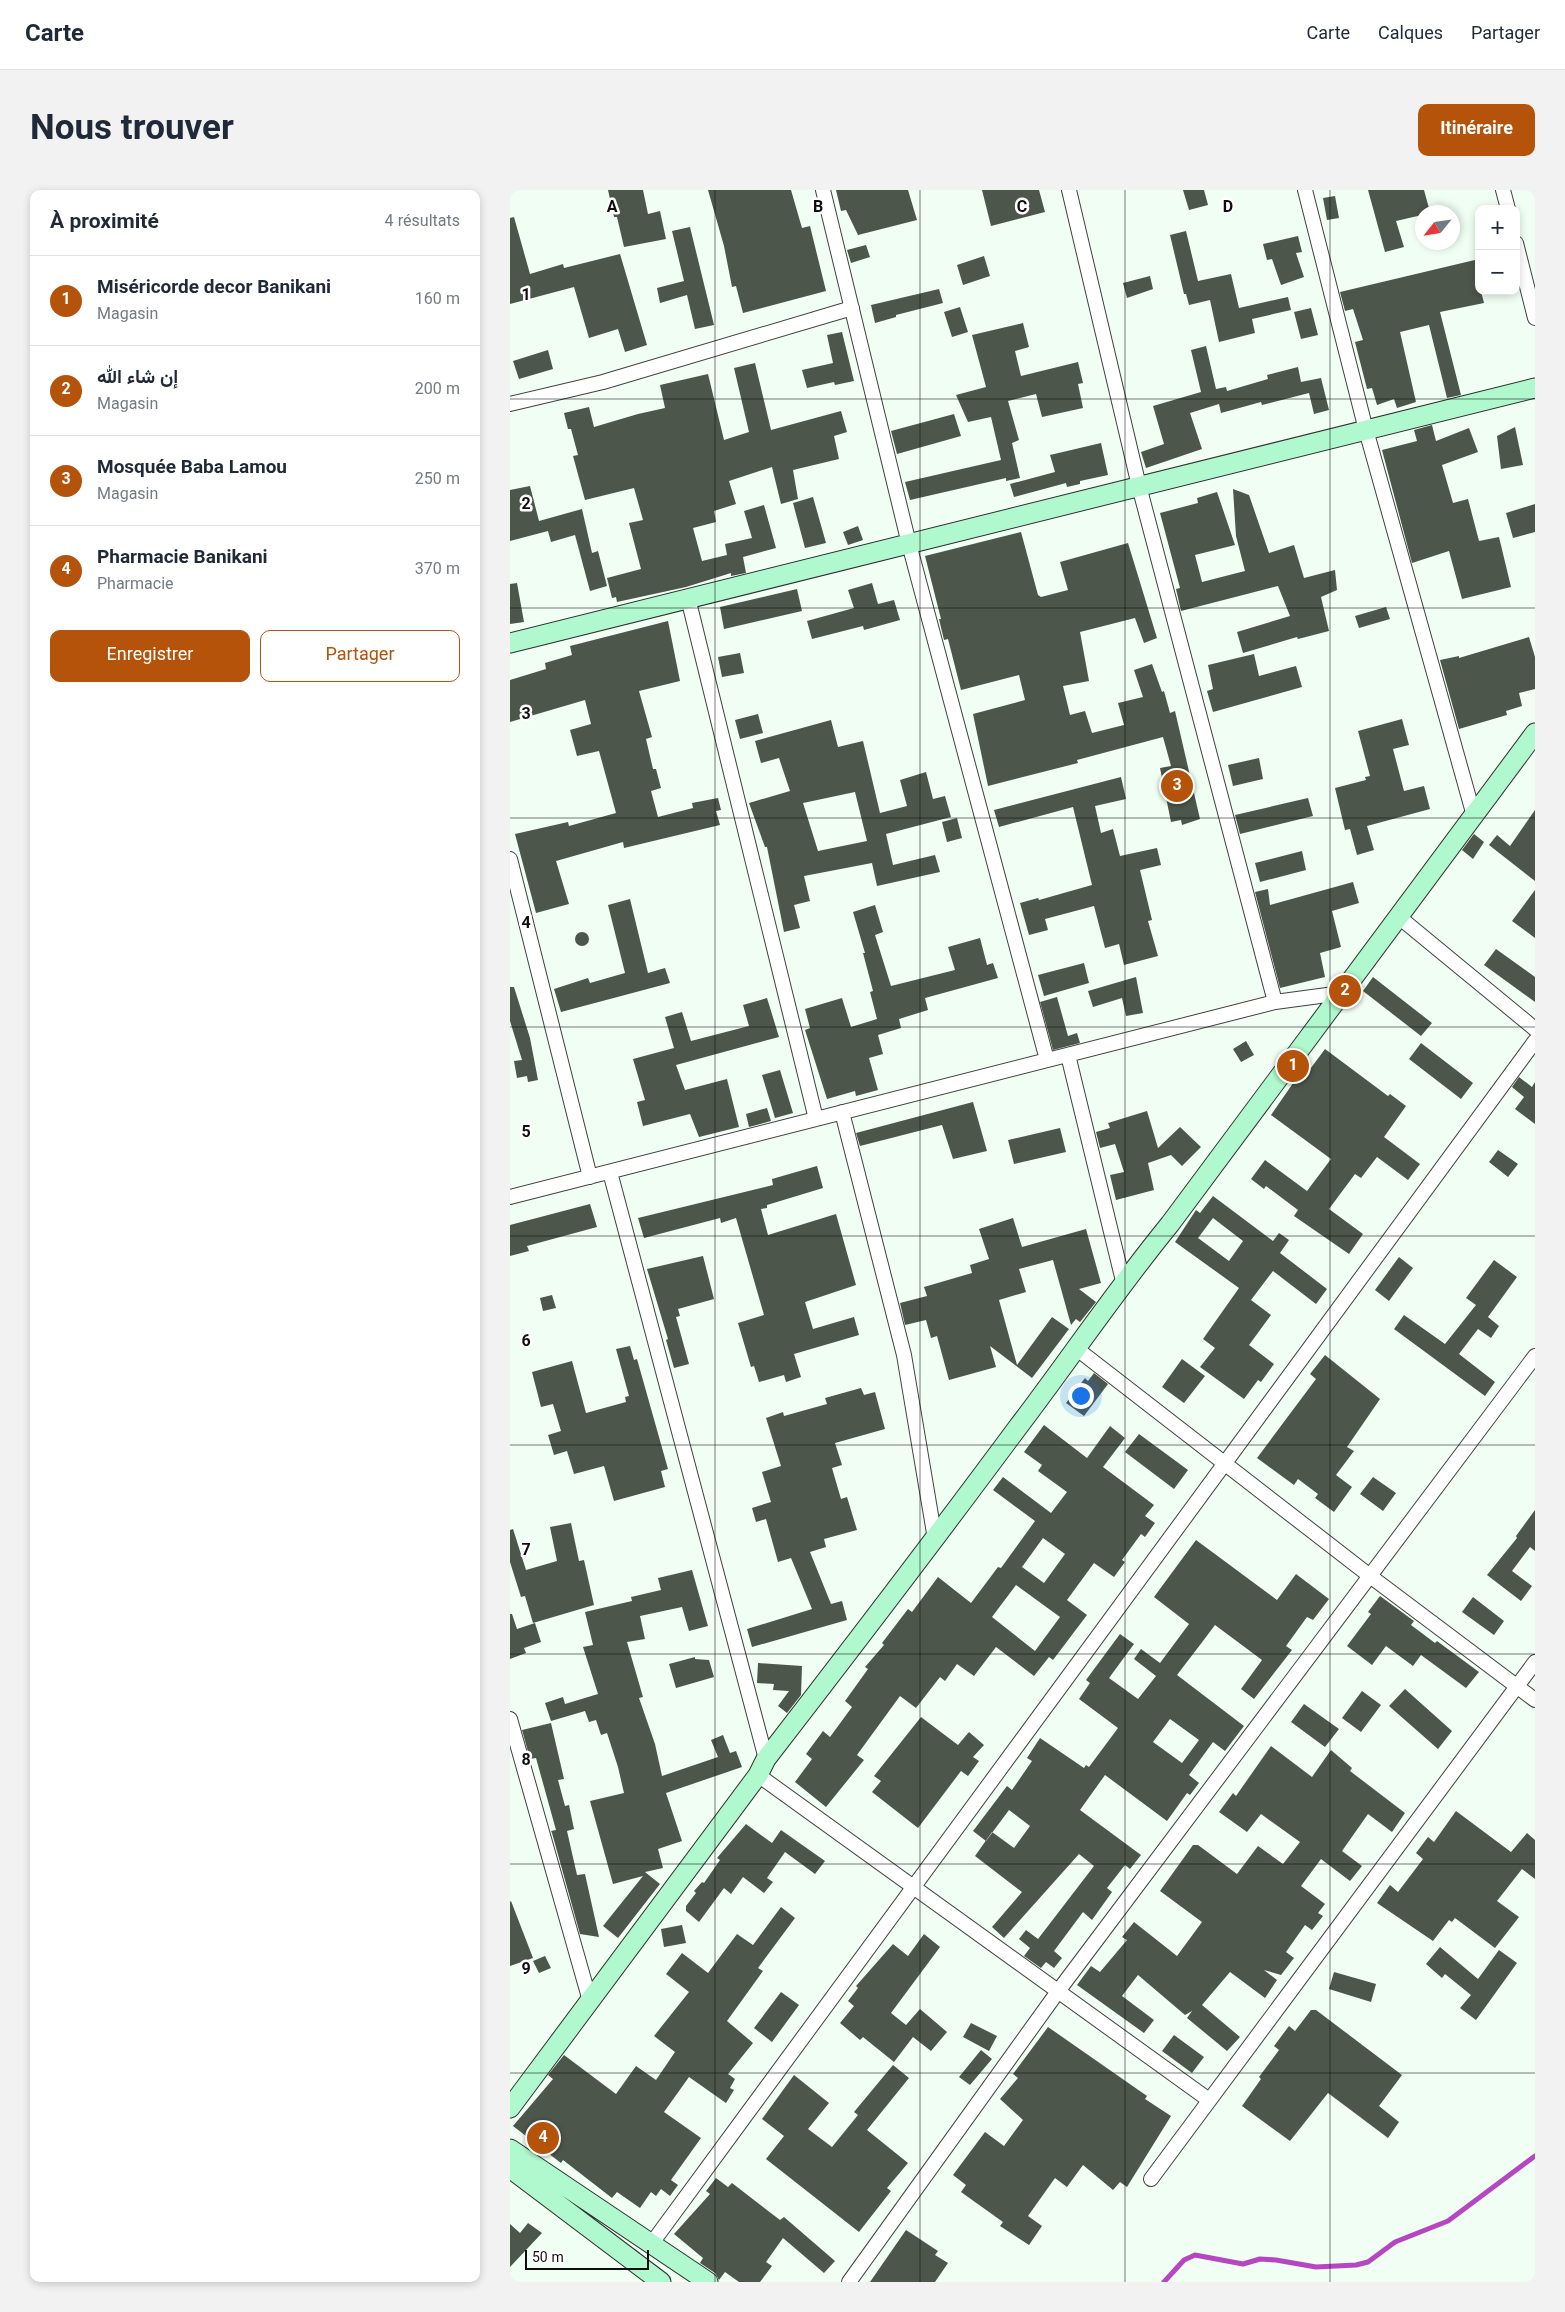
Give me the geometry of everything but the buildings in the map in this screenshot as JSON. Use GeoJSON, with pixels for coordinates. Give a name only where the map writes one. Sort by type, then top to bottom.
{"type":"FeatureCollection","features":[{"type":"Feature","properties":{"kind":"street"},"geometry":{"type":"LineString","coordinates":[[823,190],[910,544],[1047,1060]]}},
{"type":"Feature","properties":{"kind":"street"},"geometry":{"type":"LineString","coordinates":[[1069,190],[1139,486],[1275,1002]]}},
{"type":"Feature","properties":{"kind":"street"},"geometry":{"type":"LineString","coordinates":[[1305,190],[1366,430],[1474,816]]}},
{"type":"Feature","properties":{"kind":"street"},"geometry":{"type":"LineString","coordinates":[[1503,190],[1507,205]]}},
{"type":"Feature","properties":{"kind":"street"},"geometry":{"type":"LineString","coordinates":[[1518,250],[1535,318]]}},
{"type":"Feature","properties":{"kind":"street"},"geometry":{"type":"LineString","coordinates":[[510,404],[603,382],[852,308]]}},
{"type":"Feature","properties":{"kind":"street"},"geometry":{"type":"LineString","coordinates":[[510,643],[1535,388]]}},
{"type":"Feature","properties":{"kind":"street"},"geometry":{"type":"LineString","coordinates":[[688,598],[816,1119]]}},
{"type":"Feature","properties":{"kind":"street"},"geometry":{"type":"LineString","coordinates":[[510,2108],[762,1767],[1077,1348],[1123,1281],[1176,1216],[1535,733]]}},
{"type":"Feature","properties":{"kind":"street"},"geometry":{"type":"LineString","coordinates":[[510,859],[590,1177]]}},
{"type":"Feature","properties":{"kind":"street"},"geometry":{"type":"LineString","coordinates":[[1399,917],[1535,1029]]}},
{"type":"Feature","properties":{"kind":"street"},"geometry":{"type":"LineString","coordinates":[[510,1197],[1275,1002],[1342,993]]}},
{"type":"Feature","properties":{"kind":"street"},"geometry":{"type":"LineString","coordinates":[[652,2242],[1535,1041]]}},
{"type":"Feature","properties":{"kind":"street"},"geometry":{"type":"LineString","coordinates":[[1068,1055],[1123,1281]]}},
{"type":"Feature","properties":{"kind":"street"},"geometry":{"type":"LineString","coordinates":[[842,1112],[904,1355],[935,1539]]}},
{"type":"Feature","properties":{"kind":"street"},"geometry":{"type":"LineString","coordinates":[[610,1172],[762,1767],[912,1886],[1059,1990],[1209,2100]]}},
{"type":"Feature","properties":{"kind":"street"},"geometry":{"type":"LineString","coordinates":[[1077,1348],[1370,1576],[1535,1700]]}},
{"type":"Feature","properties":{"kind":"street"},"geometry":{"type":"LineString","coordinates":[[848,2282],[1059,1990],[1535,1356]]}},
{"type":"Feature","properties":{"kind":"street"},"geometry":{"type":"LineString","coordinates":[[1151,2179],[1535,1662]]}},
{"type":"Feature","properties":{"kind":"street"},"geometry":{"type":"LineString","coordinates":[[510,1720],[590,2001]]}},
{"type":"Feature","properties":{"kind":"street"},"geometry":{"type":"LineString","coordinates":[[510,2149],[652,2242],[708,2282]]}},
{"type":"Feature","properties":{"kind":"street"},"geometry":{"type":"LineString","coordinates":[[510,2168],[661,2282]]}},
{"type":"Feature","properties":{"kind":"waterway"},"geometry":{"type":"LineString","coordinates":[[1164,2282],[1184,2260],[1195,2255],[1243,2264],[1260,2259],[1316,2267],[1356,2265],[1368,2262],[1395,2242],[1448,2221],[1535,2156]]}},
{"type":"Feature","properties":{"kind":"place","name":"Mosquée Baba Lamou"},"geometry":{"type":"Point","coordinates":[1177,786]}},
{"type":"Feature","properties":{"kind":"place","name":"إن شاء الله"},"geometry":{"type":"Point","coordinates":[1345,991]}},
{"type":"Feature","properties":{"kind":"place","name":"Miséricorde decor Banikani"},"geometry":{"type":"Point","coordinates":[1293,1066]}},
{"type":"Feature","properties":{"kind":"place","name":"Pharmacie Banikani"},"geometry":{"type":"Point","coordinates":[543,2138]}}]}
